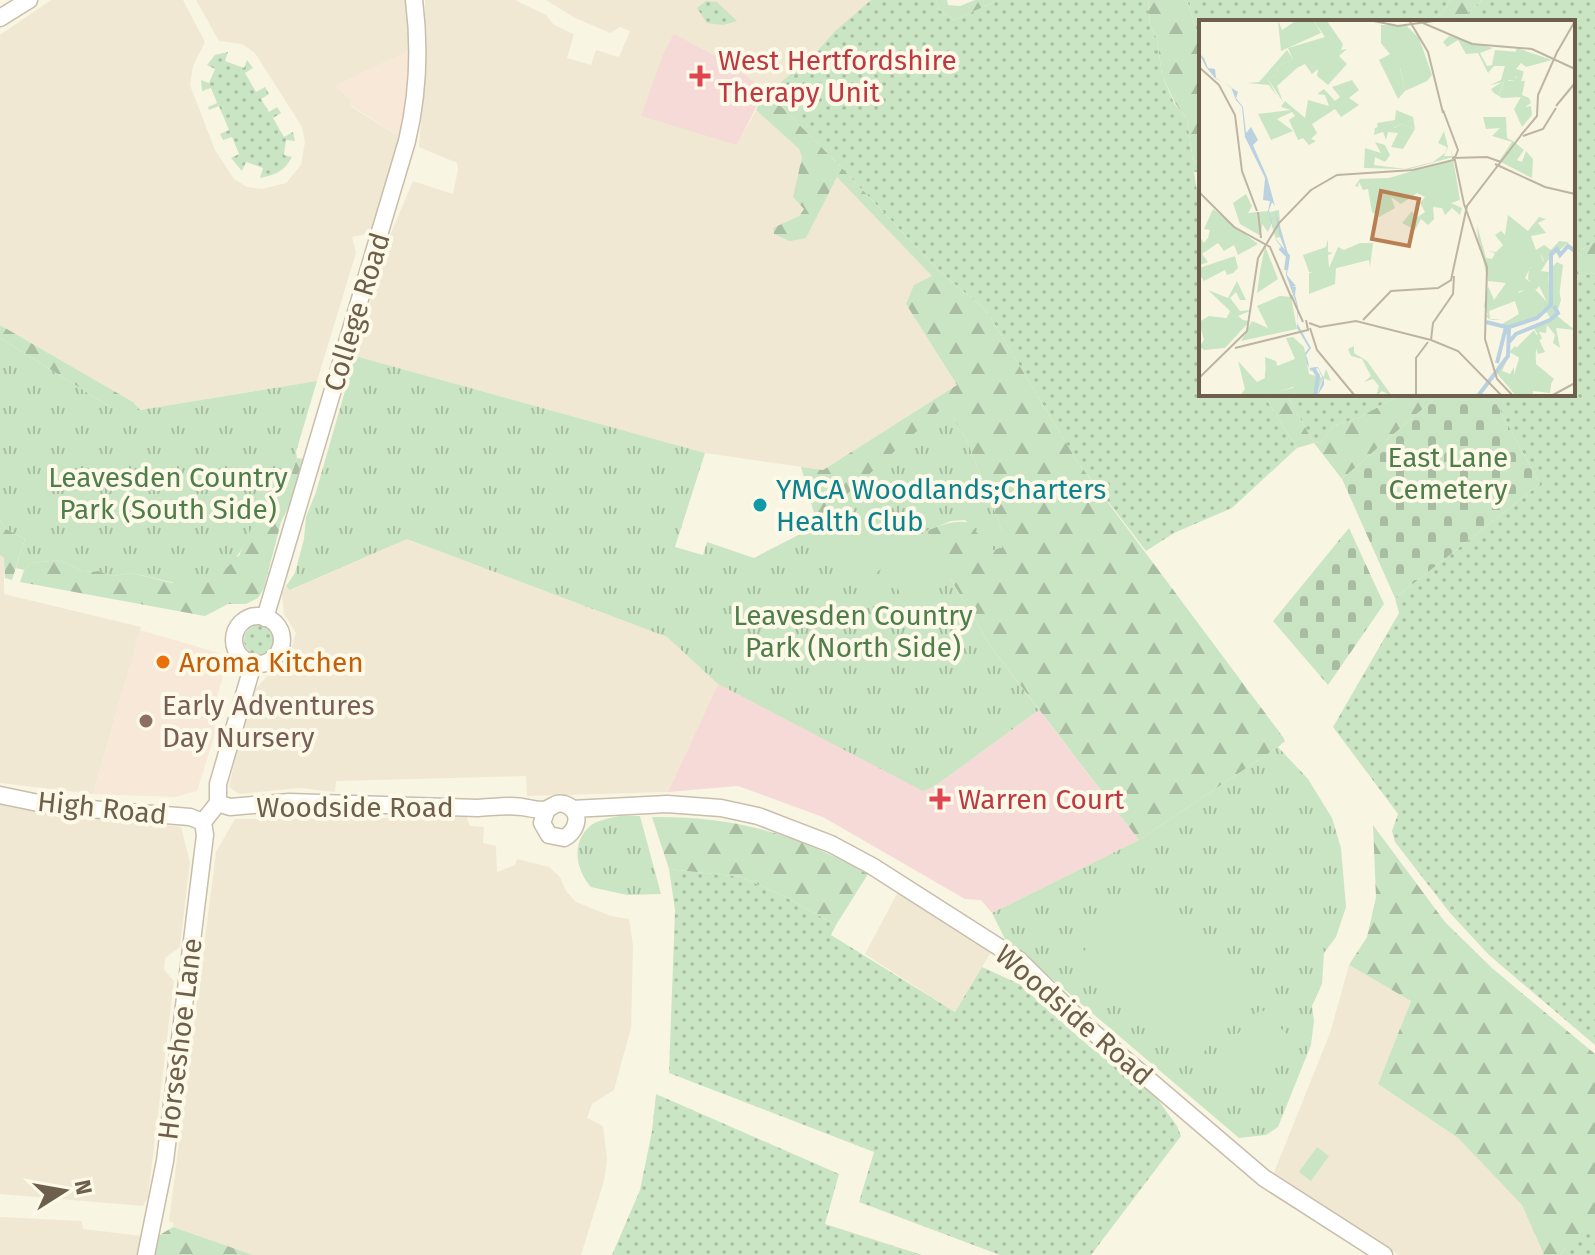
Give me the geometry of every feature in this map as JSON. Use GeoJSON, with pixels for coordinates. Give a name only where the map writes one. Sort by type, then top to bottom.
{"type":"FeatureCollection","features":[{"type":"Feature","properties":{"kind":"street"},"geometry":{"type":"LineString","coordinates":[[0,18],[29,0]]}},
{"type":"Feature","properties":{"kind":"street","name":"College Road"},"geometry":{"type":"LineString","coordinates":[[265,618],[407,141],[416,100],[417,20],[414,0]]}},
{"type":"Feature","properties":{"kind":"street"},"geometry":{"type":"LineString","coordinates":[[265,618],[281,633],[280,648],[267,663],[253,664],[236,650],[235,635],[243,622],[265,618]]}},
{"type":"Feature","properties":{"kind":"street"},"geometry":{"type":"LineString","coordinates":[[203,822],[218,803],[218,784],[253,664]]}},
{"type":"Feature","properties":{"kind":"street","name":"High Road"},"geometry":{"type":"LineString","coordinates":[[0,795],[53,806],[190,817],[203,822]]}},
{"type":"Feature","properties":{"kind":"street","name":"Woodside Road"},"geometry":{"type":"LineString","coordinates":[[218,803],[230,807],[289,802],[502,805],[547,809]]}},
{"type":"Feature","properties":{"kind":"street"},"geometry":{"type":"LineString","coordinates":[[559,804],[574,816],[573,832],[564,838],[552,837],[543,828],[542,818],[547,809],[559,804]]}},
{"type":"Feature","properties":{"kind":"street","name":"Woodside Road"},"geometry":{"type":"LineString","coordinates":[[574,816],[599,809],[667,804],[721,808],[745,813],[831,844],[872,866],[1019,960],[1086,1026],[1264,1178],[1384,1255]]}},
{"type":"Feature","properties":{"kind":"street","name":"Woodside Road"},"geometry":{"type":"LineString","coordinates":[[493,807],[502,812],[529,817],[543,828]]}},
{"type":"Feature","properties":{"kind":"street","name":"Horseshoe Lane"},"geometry":{"type":"LineString","coordinates":[[146,1255],[165,1161],[205,835],[203,822]]}},
{"type":"Feature","properties":{"kind":"shaded area"},"geometry":{"type":"Polygon","coordinates":[[[51,0],[183,0],[205,42],[193,66],[190,85],[215,150],[234,179],[247,187],[262,189],[286,183],[301,165],[305,142],[302,127],[255,53],[242,44],[219,41],[196,0],[406,0],[409,50],[398,57],[350,106],[400,137],[372,233],[352,237],[356,253],[317,381],[140,410],[133,402],[0,325],[0,35],[51,0]]]}},
{"type":"Feature","properties":{"kind":"shaded area"},"geometry":{"type":"Polygon","coordinates":[[[425,0],[515,0],[546,15],[554,25],[574,34],[567,58],[591,65],[596,50],[619,57],[630,31],[620,27],[610,33],[573,17],[546,0],[871,0],[835,31],[812,57],[772,89],[765,90],[714,56],[737,145],[756,110],[799,149],[802,157],[797,178],[804,208],[799,216],[773,228],[806,238],[837,176],[933,276],[906,304],[957,385],[823,470],[705,453],[355,356],[385,247],[413,181],[453,194],[458,169],[457,163],[419,147],[425,73],[425,0]]]}},
{"type":"Feature","properties":{"kind":"shaded area","name":"West Hertfordshire Therapy Unit"},"geometry":{"type":"Polygon","coordinates":[[[674,34],[728,63],[765,90],[737,145],[641,116],[663,54],[674,34]]]}},
{"type":"Feature","properties":{"kind":"shaded area"},"geometry":{"type":"Polygon","coordinates":[[[409,50],[408,98],[400,137],[350,105],[351,100],[334,86],[409,50]]]}},
{"type":"Feature","properties":{"kind":"shaded area"},"geometry":{"type":"Polygon","coordinates":[[[407,539],[667,637],[718,684],[668,792],[527,796],[526,776],[336,781],[335,792],[300,788],[239,794],[229,787],[249,696],[272,671],[287,664],[296,633],[284,614],[282,593],[286,586],[291,590],[407,539]]]}},
{"type":"Feature","properties":{"kind":"shaded area"},"geometry":{"type":"Polygon","coordinates":[[[0,555],[4,558],[4,594],[141,627],[93,794],[0,783],[0,555]]]}},
{"type":"Feature","properties":{"kind":"shaded area"},"geometry":{"type":"Polygon","coordinates":[[[140,630],[219,653],[215,670],[224,673],[217,707],[223,709],[197,791],[175,797],[93,794],[140,630]]]}},
{"type":"Feature","properties":{"kind":"shaded area","name":"Warren Court"},"geometry":{"type":"Polygon","coordinates":[[[718,684],[923,790],[935,786],[1039,710],[1139,840],[992,913],[981,900],[965,899],[823,817],[738,786],[668,792],[718,684]]]}},
{"type":"Feature","properties":{"kind":"shaded area"},"geometry":{"type":"Polygon","coordinates":[[[0,804],[181,827],[190,862],[180,947],[165,958],[164,970],[174,981],[148,1197],[143,1206],[0,1194],[0,804]]]}},
{"type":"Feature","properties":{"kind":"shaded area"},"geometry":{"type":"Polygon","coordinates":[[[395,813],[466,816],[470,826],[484,827],[483,843],[496,846],[497,872],[515,865],[517,859],[549,867],[560,877],[566,891],[576,902],[611,916],[629,919],[633,945],[631,1028],[614,1090],[592,1104],[587,1118],[603,1126],[607,1159],[604,1181],[581,1255],[253,1255],[173,1227],[174,1223],[169,1221],[216,852],[235,819],[394,818],[395,813]]]}},
{"type":"Feature","properties":{"kind":"shaded area"},"geometry":{"type":"Polygon","coordinates":[[[898,892],[993,949],[955,1012],[865,954],[898,892]]]}},
{"type":"Feature","properties":{"kind":"shaded area"},"geometry":{"type":"Polygon","coordinates":[[[1349,965],[1411,1001],[1378,1084],[1458,1138],[1522,1205],[1544,1255],[1399,1255],[1273,1175],[1330,1033],[1349,965]]]}},
{"type":"Feature","properties":{"kind":"shaded area"},"geometry":{"type":"Polygon","coordinates":[[[0,1217],[82,1221],[83,1229],[142,1236],[138,1255],[0,1255],[0,1217]]]}},
{"type":"Feature","properties":{"kind":"green space"},"geometry":{"type":"Polygon","coordinates":[[[871,0],[936,0],[940,10],[954,20],[999,0],[1148,0],[1150,25],[1157,39],[1162,75],[1174,103],[1187,119],[1193,161],[1199,162],[1199,171],[1194,172],[1199,204],[1199,396],[1264,396],[1297,448],[1232,508],[1174,533],[1146,551],[1077,461],[986,310],[940,272],[765,90],[772,89],[812,57],[835,31],[871,0]]]}},
{"type":"Feature","properties":{"kind":"green space"},"geometry":{"type":"Polygon","coordinates":[[[936,0],[947,0],[948,5],[960,6],[975,0],[999,0],[954,20],[940,10],[936,0]]]}},
{"type":"Feature","properties":{"kind":"green space"},"geometry":{"type":"Polygon","coordinates":[[[1148,0],[1187,0],[1199,39],[1199,162],[1193,161],[1187,119],[1175,103],[1162,75],[1157,39],[1150,25],[1148,0]]]}},
{"type":"Feature","properties":{"kind":"green space"},"geometry":{"type":"Polygon","coordinates":[[[1187,0],[1451,0],[1441,14],[1431,20],[1199,20],[1199,39],[1187,0]]]}},
{"type":"Feature","properties":{"kind":"green space"},"geometry":{"type":"Polygon","coordinates":[[[1451,0],[1482,0],[1460,20],[1431,20],[1441,14],[1451,0]]]}},
{"type":"Feature","properties":{"kind":"green space"},"geometry":{"type":"Polygon","coordinates":[[[1482,0],[1595,0],[1595,241],[1575,254],[1575,20],[1460,20],[1482,0]]]}},
{"type":"Feature","properties":{"kind":"green space"},"geometry":{"type":"Polygon","coordinates":[[[706,1],[717,2],[737,21],[723,25],[707,23],[697,8],[706,1]]]}},
{"type":"Feature","properties":{"kind":"green space"},"geometry":{"type":"Polygon","coordinates":[[[228,52],[225,61],[244,68],[247,60],[253,68],[245,73],[256,92],[265,87],[269,94],[261,99],[269,112],[277,107],[281,113],[273,118],[284,137],[293,132],[295,141],[286,140],[284,155],[292,157],[279,172],[260,178],[263,168],[246,162],[242,171],[231,158],[239,154],[232,137],[223,140],[220,134],[229,130],[219,106],[209,110],[208,107],[217,103],[211,88],[202,91],[201,80],[209,83],[215,69],[207,65],[215,55],[228,52]]]}},
{"type":"Feature","properties":{"kind":"green space"},"geometry":{"type":"Polygon","coordinates":[[[765,90],[940,272],[986,310],[1077,461],[1285,741],[1139,840],[991,647],[950,578],[958,570],[926,531],[949,523],[965,522],[1003,534],[966,438],[948,404],[833,507],[815,517],[801,467],[823,470],[957,385],[906,304],[914,285],[932,276],[837,177],[806,238],[790,241],[774,234],[773,228],[799,216],[804,209],[793,197],[802,157],[799,149],[756,110],[765,90]]]}},
{"type":"Feature","properties":{"kind":"green space"},"geometry":{"type":"Polygon","coordinates":[[[1595,241],[1595,273],[1581,276],[1575,282],[1575,254],[1595,241]]]}},
{"type":"Feature","properties":{"kind":"green space"},"geometry":{"type":"Polygon","coordinates":[[[1595,273],[1595,1045],[1489,955],[1450,913],[1395,842],[1392,831],[1398,814],[1333,727],[1399,613],[1395,598],[1540,484],[1492,396],[1575,396],[1575,282],[1581,276],[1595,273]]]}},
{"type":"Feature","properties":{"kind":"green space"},"geometry":{"type":"Polygon","coordinates":[[[0,325],[133,402],[140,410],[115,410],[0,338],[0,325]]]}},
{"type":"Feature","properties":{"kind":"green space","name":"Leavesden Country Park (South Side)"},"geometry":{"type":"Polygon","coordinates":[[[0,338],[115,410],[140,410],[317,381],[287,486],[270,487],[264,492],[248,536],[226,569],[197,588],[132,573],[113,576],[99,571],[83,572],[61,560],[30,563],[24,570],[16,568],[25,539],[6,529],[0,520],[0,338]]]}},
{"type":"Feature","properties":{"kind":"green space","name":"Leavesden Country Park (North Side)"},"geometry":{"type":"Polygon","coordinates":[[[355,356],[705,453],[675,547],[703,555],[707,542],[754,558],[806,531],[815,517],[833,507],[948,403],[966,438],[1003,534],[1002,548],[993,550],[965,520],[951,521],[926,531],[959,571],[950,578],[991,647],[1039,710],[935,786],[923,791],[718,684],[667,637],[407,539],[290,590],[286,586],[295,573],[306,517],[355,356]]]}},
{"type":"Feature","properties":{"kind":"green space"},"geometry":{"type":"Polygon","coordinates":[[[1264,396],[1287,396],[1314,443],[1297,448],[1264,396]]]}},
{"type":"Feature","properties":{"kind":"green space"},"geometry":{"type":"Polygon","coordinates":[[[1287,396],[1398,396],[1358,418],[1335,425],[1321,442],[1314,443],[1287,396]]]}},
{"type":"Feature","properties":{"kind":"green space"},"geometry":{"type":"Polygon","coordinates":[[[1398,396],[1438,396],[1342,479],[1314,443],[1321,442],[1335,425],[1358,418],[1398,396]]]}},
{"type":"Feature","properties":{"kind":"green space","name":"East Lane Cemetery"},"geometry":{"type":"Polygon","coordinates":[[[1438,396],[1492,396],[1540,484],[1395,598],[1342,479],[1438,396]]]}},
{"type":"Feature","properties":{"kind":"green space"},"geometry":{"type":"Polygon","coordinates":[[[297,458],[305,459],[281,522],[264,588],[258,598],[246,604],[228,604],[205,616],[20,582],[30,563],[61,560],[83,572],[99,571],[113,576],[132,573],[172,583],[239,556],[264,492],[270,487],[287,486],[297,458]]]}},
{"type":"Feature","properties":{"kind":"green space"},"geometry":{"type":"Polygon","coordinates":[[[876,504],[909,544],[926,531],[959,571],[913,608],[881,569],[866,580],[833,540],[876,504]]]}},
{"type":"Feature","properties":{"kind":"green space"},"geometry":{"type":"Polygon","coordinates":[[[0,520],[6,529],[25,539],[12,580],[5,578],[4,558],[0,555],[0,520]]]}},
{"type":"Feature","properties":{"kind":"green space"},"geometry":{"type":"Polygon","coordinates":[[[1349,528],[1384,604],[1328,685],[1273,621],[1349,528]]]}},
{"type":"Feature","properties":{"kind":"green space"},"geometry":{"type":"Polygon","coordinates":[[[259,625],[269,630],[274,640],[269,650],[259,655],[249,650],[244,640],[249,630],[259,625]]]}},
{"type":"Feature","properties":{"kind":"green space"},"geometry":{"type":"Polygon","coordinates":[[[1278,747],[1308,779],[1332,818],[1341,848],[1346,907],[1336,937],[1324,953],[1322,984],[1312,1006],[1311,1045],[1278,1127],[1266,1135],[1239,1138],[1005,939],[992,913],[1139,840],[1278,747]]]}},
{"type":"Feature","properties":{"kind":"green space"},"geometry":{"type":"Polygon","coordinates":[[[620,816],[640,816],[661,894],[627,895],[591,887],[582,873],[578,849],[583,834],[596,823],[620,816]]]}},
{"type":"Feature","properties":{"kind":"green space"},"geometry":{"type":"Polygon","coordinates":[[[652,817],[711,820],[764,830],[816,848],[868,874],[836,925],[782,895],[741,877],[669,869],[652,817]]]}},
{"type":"Feature","properties":{"kind":"green space"},"geometry":{"type":"Polygon","coordinates":[[[1373,825],[1445,922],[1492,968],[1595,1054],[1595,1233],[1574,1239],[1560,1255],[1544,1255],[1522,1205],[1458,1138],[1378,1084],[1411,1001],[1349,965],[1367,937],[1376,897],[1373,825]]]}},
{"type":"Feature","properties":{"kind":"green space"},"geometry":{"type":"Polygon","coordinates":[[[669,869],[741,877],[782,895],[836,925],[831,935],[955,1012],[982,967],[1019,984],[1090,1047],[1153,1093],[1181,1136],[1091,1255],[1000,1255],[859,1202],[874,1152],[669,1073],[675,910],[669,869]]]}},
{"type":"Feature","properties":{"kind":"green space"},"geometry":{"type":"Polygon","coordinates":[[[1142,886],[1258,991],[1194,1063],[1078,958],[1142,886]]]}},
{"type":"Feature","properties":{"kind":"green space"},"geometry":{"type":"Polygon","coordinates":[[[1261,1009],[1292,1039],[1234,1103],[1201,1073],[1261,1009]]]}},
{"type":"Feature","properties":{"kind":"green space"},"geometry":{"type":"Polygon","coordinates":[[[656,1094],[839,1174],[825,1224],[922,1255],[612,1255],[640,1190],[656,1094]]]}},
{"type":"Feature","properties":{"kind":"green space"},"geometry":{"type":"Polygon","coordinates":[[[1317,1147],[1329,1156],[1311,1181],[1299,1172],[1317,1147]]]}},
{"type":"Feature","properties":{"kind":"green space"},"geometry":{"type":"Polygon","coordinates":[[[173,1227],[253,1255],[154,1255],[158,1236],[173,1227]]]}},
{"type":"Feature","properties":{"kind":"green space"},"geometry":{"type":"Polygon","coordinates":[[[1584,1233],[1595,1233],[1595,1255],[1560,1255],[1570,1241],[1584,1233]]]}},
{"type":"Feature","properties":{"kind":"place","name":"West Hertfordshire Therapy Unit"},"geometry":{"type":"Point","coordinates":[700,76]}},
{"type":"Feature","properties":{"kind":"place","name":"YMCA Woodlands;Charters Health Club"},"geometry":{"type":"Point","coordinates":[760,505]}},
{"type":"Feature","properties":{"kind":"place","name":"Aroma Kitchen"},"geometry":{"type":"Point","coordinates":[163,662]}},
{"type":"Feature","properties":{"kind":"place","name":"Early Adventures Day Nursery"},"geometry":{"type":"Point","coordinates":[146,721]}},
{"type":"Feature","properties":{"kind":"place","name":"Warren Court"},"geometry":{"type":"Point","coordinates":[940,799]}}]}
